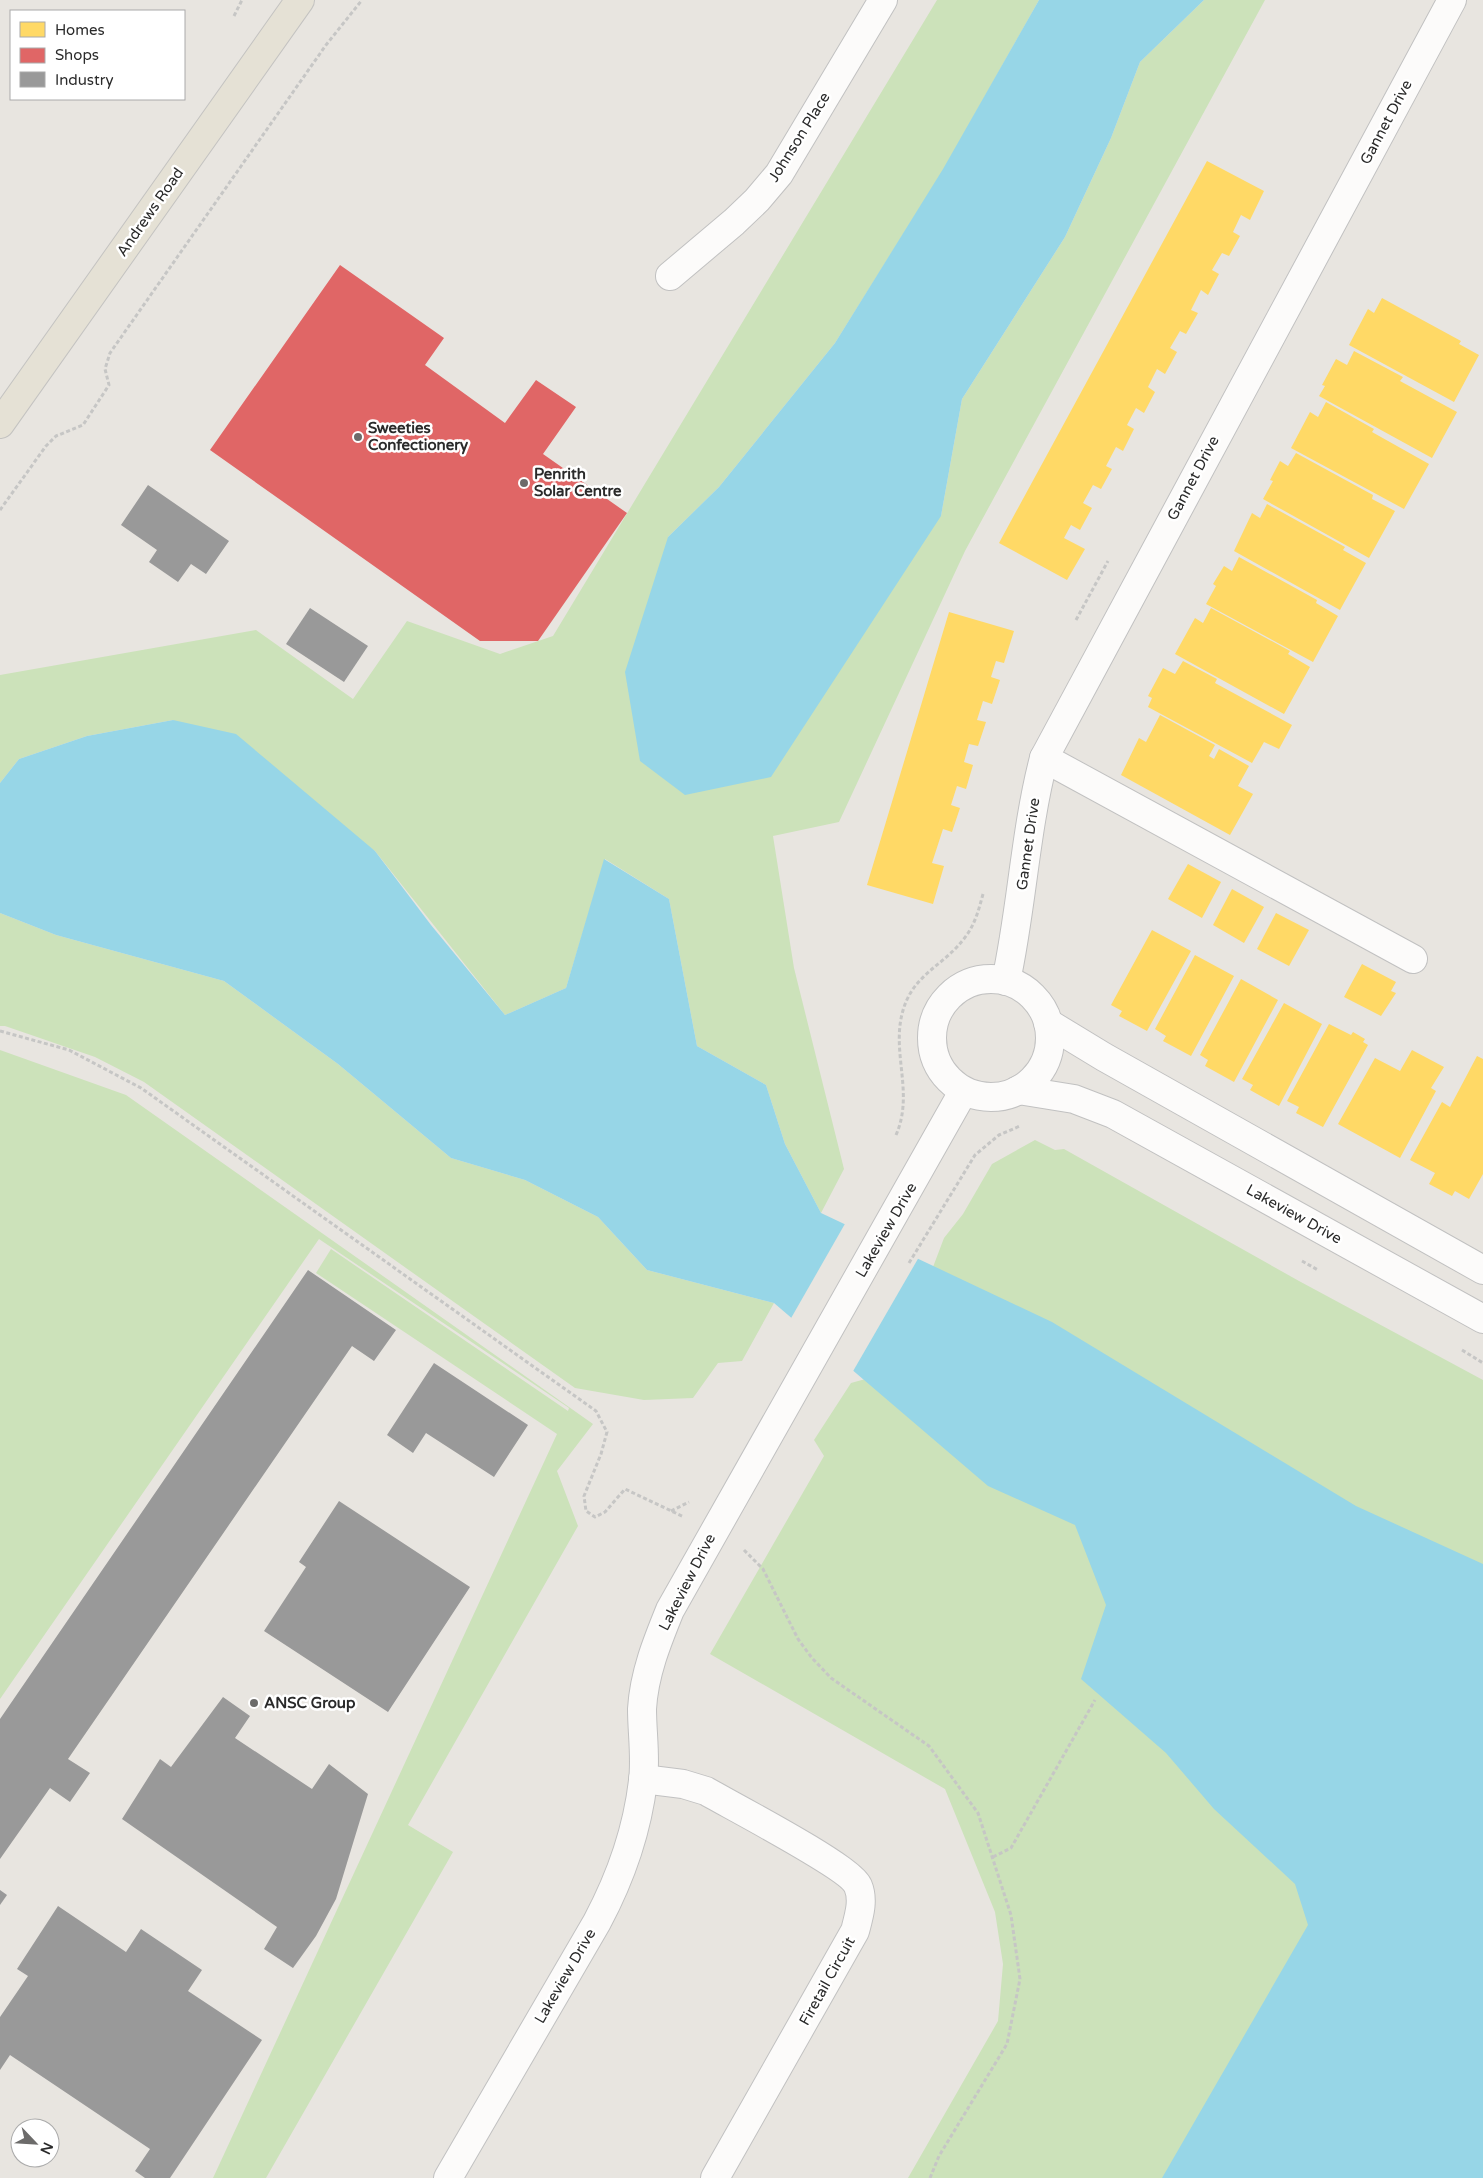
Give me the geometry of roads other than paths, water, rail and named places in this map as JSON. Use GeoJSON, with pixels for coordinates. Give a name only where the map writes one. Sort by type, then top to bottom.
{"type":"FeatureCollection","features":[{"type":"Feature","properties":{"kind":"main road","name":"Andrews Road"},"geometry":{"type":"LineString","coordinates":[[0,424],[300,0]]}},
{"type":"Feature","properties":{"kind":"street","name":"Johnson Place"},"geometry":{"type":"LineString","coordinates":[[670,276],[734,222],[757,200],[778,174],[883,0]]}},
{"type":"Feature","properties":{"kind":"street","name":"Gannet Drive"},"geometry":{"type":"LineString","coordinates":[[1006,981],[1013,947],[1033,798],[1044,758],[1452,0]]}},
{"type":"Feature","properties":{"kind":"street"},"geometry":{"type":"LineString","coordinates":[[1044,758],[1413,959]]}},
{"type":"Feature","properties":{"kind":"street"},"geometry":{"type":"LineString","coordinates":[[990,979],[1006,981],[1025,990],[1039,1004],[1048,1023],[1050,1042],[1044,1061],[1034,1078],[1018,1090],[999,1096],[963,1092],[948,1078],[936,1056],[932,1031],[937,1015],[945,1000],[957,989],[972,982],[990,979]]}},
{"type":"Feature","properties":{"kind":"street"},"geometry":{"type":"LineString","coordinates":[[1048,1023],[1113,1062],[1483,1270]]}},
{"type":"Feature","properties":{"kind":"street","name":"Lakeview Drive"},"geometry":{"type":"LineString","coordinates":[[1018,1090],[1074,1099],[1113,1114],[1483,1319]]}},
{"type":"Feature","properties":{"kind":"street","name":"Lakeview Drive"},"geometry":{"type":"LineString","coordinates":[[448,2178],[612,1894],[626,1860],[636,1826],[643,1779],[642,1707],[646,1675],[670,1610],[963,1092]]}},
{"type":"Feature","properties":{"kind":"street","name":"Firetail Circuit"},"geometry":{"type":"LineString","coordinates":[[643,1779],[683,1784],[706,1791],[836,1866],[857,1884],[861,1898],[855,1931],[715,2178]]}},
{"type":"Feature","properties":{"kind":"water"},"geometry":{"type":"Polygon","coordinates":[[[1039,0],[1204,0],[1140,62],[1111,138],[1065,237],[962,399],[941,516],[771,777],[685,795],[640,761],[625,672],[668,537],[719,487],[835,343],[943,169],[1039,0]]]}},
{"type":"Feature","properties":{"kind":"water"},"geometry":{"type":"Polygon","coordinates":[[[173,720],[236,734],[375,851],[431,925],[505,1015],[566,988],[604,859],[669,899],[697,1046],[766,1085],[785,1144],[821,1213],[1052,1322],[1356,1506],[1483,1564],[1483,2178],[1162,2178],[1308,1925],[1295,1884],[1214,1809],[1166,1753],[1081,1679],[1106,1605],[1075,1525],[988,1486],[774,1303],[647,1270],[598,1217],[525,1180],[451,1158],[338,1064],[224,981],[56,935],[0,913],[0,783],[19,759],[87,736],[173,720]]]}},
{"type":"Feature","properties":{"kind":"place","name":"Sweeties Confectionery"},"geometry":{"type":"Point","coordinates":[358,437]}},
{"type":"Feature","properties":{"kind":"place","name":"Penrith Solar Centre"},"geometry":{"type":"Point","coordinates":[524,483]}},
{"type":"Feature","properties":{"kind":"place","name":"ANSC Group"},"geometry":{"type":"Point","coordinates":[254,1703]}}]}
